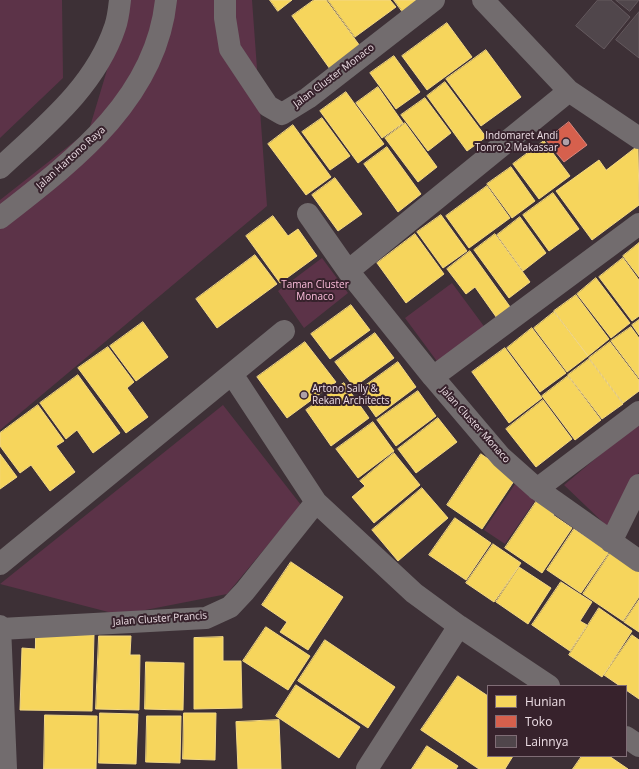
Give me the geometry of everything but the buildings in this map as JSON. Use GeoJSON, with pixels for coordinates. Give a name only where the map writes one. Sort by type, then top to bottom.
{"type":"FeatureCollection","features":[{"type":"Feature","properties":{"kind":"street"},"geometry":{"type":"LineString","coordinates":[[0,168],[54,118],[80,90],[97,66],[115,27],[120,0]]}},
{"type":"Feature","properties":{"kind":"street","name":"Jalan Hartono Raya"},"geometry":{"type":"LineString","coordinates":[[0,218],[54,176],[104,129],[137,85],[155,50],[164,21],[166,0]]}},
{"type":"Feature","properties":{"kind":"street","name":"Jalan Cluster Monaco"},"geometry":{"type":"LineString","coordinates":[[225,0],[225,18],[230,49],[268,106],[282,114],[308,98],[434,0]]}},
{"type":"Feature","properties":{"kind":"street"},"geometry":{"type":"LineString","coordinates":[[483,0],[569,91],[639,138]]}},
{"type":"Feature","properties":{"kind":"street"},"geometry":{"type":"LineString","coordinates":[[348,271],[569,91]]}},
{"type":"Feature","properties":{"kind":"street","name":"Jalan Cluster Monaco"},"geometry":{"type":"LineString","coordinates":[[308,214],[348,271],[433,377],[501,457],[537,489],[639,561]]}},
{"type":"Feature","properties":{"kind":"street","name":"Jalan Cluster Monaco"},"geometry":{"type":"LineString","coordinates":[[433,377],[639,224]]}},
{"type":"Feature","properties":{"kind":"street"},"geometry":{"type":"LineString","coordinates":[[0,564],[284,331]]}},
{"type":"Feature","properties":{"kind":"street"},"geometry":{"type":"LineString","coordinates":[[232,374],[316,502],[409,588],[459,626],[548,685]]}},
{"type":"Feature","properties":{"kind":"street"},"geometry":{"type":"LineString","coordinates":[[537,489],[639,412]]}},
{"type":"Feature","properties":{"kind":"street"},"geometry":{"type":"LineString","coordinates":[[611,542],[639,486]]}},
{"type":"Feature","properties":{"kind":"street","name":"Jalan Cluster Prancis"},"geometry":{"type":"LineString","coordinates":[[6,769],[0,628],[206,618],[230,607],[245,591],[316,502]]}},
{"type":"Feature","properties":{"kind":"street"},"geometry":{"type":"LineString","coordinates":[[367,769],[459,626]]}},
{"type":"Feature","properties":{"kind":"street"},"geometry":{"type":"LineString","coordinates":[[627,738],[639,746]]}},
{"type":"Feature","properties":{"kind":"green space"},"geometry":{"type":"Polygon","coordinates":[[[0,0],[62,0],[63,78],[0,138],[0,0]]]}},
{"type":"Feature","properties":{"kind":"green space"},"geometry":{"type":"Polygon","coordinates":[[[128,0],[252,0],[267,206],[0,430],[0,200],[89,130],[128,0]]]}},
{"type":"Feature","properties":{"kind":"green space","name":"Taman Cluster Monaco"},"geometry":{"type":"Polygon","coordinates":[[[322,258],[348,293],[304,328],[278,291],[322,258]]]}},
{"type":"Feature","properties":{"kind":"green space"},"geometry":{"type":"Polygon","coordinates":[[[452,283],[486,329],[439,364],[405,318],[452,283]]]}},
{"type":"Feature","properties":{"kind":"green space"},"geometry":{"type":"Polygon","coordinates":[[[223,405],[301,505],[227,594],[120,615],[0,584],[223,405]]]}},
{"type":"Feature","properties":{"kind":"green space"},"geometry":{"type":"Polygon","coordinates":[[[639,422],[639,472],[611,530],[564,485],[639,422]]]}},
{"type":"Feature","properties":{"kind":"green space"},"geometry":{"type":"Polygon","coordinates":[[[515,484],[537,498],[505,544],[484,530],[515,484]]]}},
{"type":"Feature","properties":{"kind":"place","name":"Indomaret Andi Tonro 2 Makassar"},"geometry":{"type":"Point","coordinates":[566,142]}},
{"type":"Feature","properties":{"kind":"place","name":"Artono Sally & Rekan Architects"},"geometry":{"type":"Point","coordinates":[304,395]}}]}
